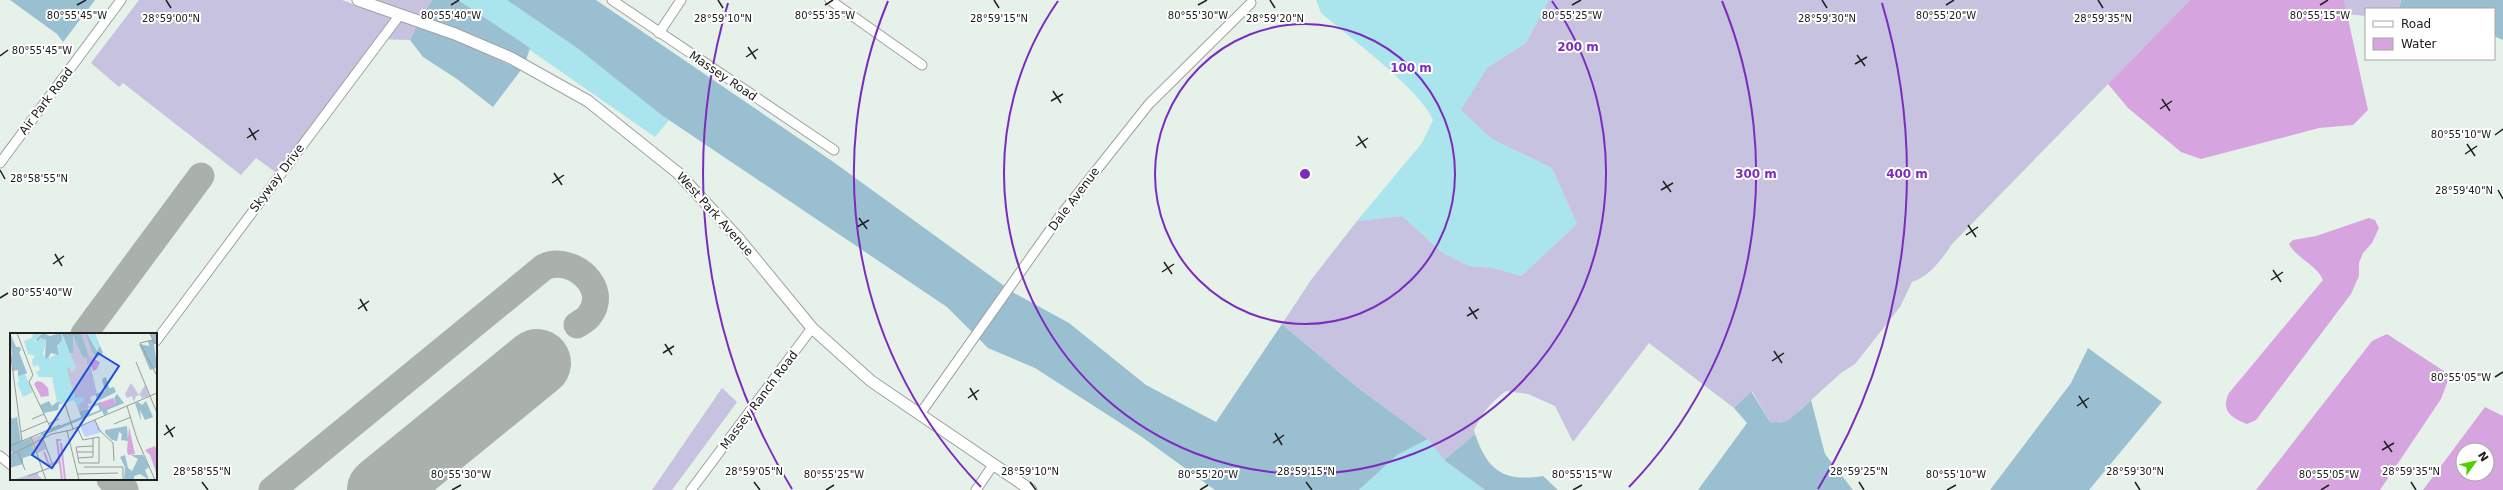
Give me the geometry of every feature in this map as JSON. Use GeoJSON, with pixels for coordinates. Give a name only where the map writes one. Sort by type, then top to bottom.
{"type":"FeatureCollection","features":[{"type":"Feature","properties":{"kind":"street","name":"Air Park Road"},"geometry":{"type":"LineString","coordinates":[[0,163],[121,0]]}},
{"type":"Feature","properties":{"kind":"street","name":"West Park Avenue"},"geometry":{"type":"LineString","coordinates":[[358,0],[399,16],[455,34],[511,58],[588,101],[678,173],[738,238],[812,328],[871,381],[1031,490]]}},
{"type":"Feature","properties":{"kind":"street","name":"Massey Road"},"geometry":{"type":"LineString","coordinates":[[612,0],[834,150]]}},
{"type":"Feature","properties":{"kind":"street"},"geometry":{"type":"LineString","coordinates":[[659,33],[681,0]]}},
{"type":"Feature","properties":{"kind":"street"},"geometry":{"type":"LineString","coordinates":[[830,0],[922,65]]}},
{"type":"Feature","properties":{"kind":"street","name":"Dale Avenue"},"geometry":{"type":"LineString","coordinates":[[920,414],[1060,216],[1149,104],[1251,2]]}},
{"type":"Feature","properties":{"kind":"street","name":"Skyway Drive"},"geometry":{"type":"LineString","coordinates":[[157,340],[399,16]]}},
{"type":"Feature","properties":{"kind":"street","name":"Massey Ranch Road"},"geometry":{"type":"LineString","coordinates":[[692,490],[812,328]]}},
{"type":"Feature","properties":{"kind":"street"},"geometry":{"type":"LineString","coordinates":[[0,456],[10,464]]}},
{"type":"Feature","properties":{"kind":"street"},"geometry":{"type":"LineString","coordinates":[[976,490],[993,465]]}},
{"type":"Feature","properties":{"kind":"shaded area"},"geometry":{"type":"Polygon","coordinates":[[[10,0],[95,0],[63,42],[57,34],[10,0]]]}},
{"type":"Feature","properties":{"kind":"shaded area"},"geometry":{"type":"Polygon","coordinates":[[[139,0],[342,0],[416,27],[410,40],[375,39],[278,174],[256,158],[241,175],[123,83],[119,87],[91,63],[139,0]]]}},
{"type":"Feature","properties":{"kind":"shaded area"},"geometry":{"type":"Polygon","coordinates":[[[374,0],[432,0],[421,17],[374,0]]]}},
{"type":"Feature","properties":{"kind":"shaded area"},"geometry":{"type":"Polygon","coordinates":[[[432,0],[458,0],[530,48],[526,60],[458,29],[421,17],[432,0]]]}},
{"type":"Feature","properties":{"kind":"shaded area"},"geometry":{"type":"Polygon","coordinates":[[[458,0],[507,0],[577,48],[669,120],[655,137],[458,0]]]}},
{"type":"Feature","properties":{"kind":"shaded area"},"geometry":{"type":"Polygon","coordinates":[[[507,0],[596,0],[832,161],[1014,293],[1069,323],[1146,385],[1216,422],[1282,324],[1357,387],[1428,439],[1397,455],[1359,490],[1215,490],[1142,437],[1035,368],[988,348],[947,307],[663,116],[577,48],[507,0]]]}},
{"type":"Feature","properties":{"kind":"shaded area"},"geometry":{"type":"Polygon","coordinates":[[[1316,0],[1549,0],[1526,43],[1488,67],[1492,139],[1552,168],[1577,224],[1521,276],[1493,268],[1469,266],[1443,253],[1402,216],[1357,221],[1422,143],[1433,120],[1426,108],[1399,79],[1321,13],[1316,0]]]}},
{"type":"Feature","properties":{"kind":"shaded area"},"geometry":{"type":"Polygon","coordinates":[[[1549,0],[2190,0],[1952,244],[1935,266],[1924,276],[1912,282],[1900,307],[1855,364],[1841,373],[1789,420],[1781,423],[1770,422],[1752,391],[1734,408],[1649,343],[1573,442],[1555,406],[1528,394],[1506,391],[1491,404],[1480,418],[1474,430],[1475,434],[1444,460],[1428,439],[1357,387],[1282,324],[1311,280],[1357,221],[1402,216],[1443,253],[1469,266],[1493,268],[1521,276],[1577,224],[1552,168],[1492,139],[1461,110],[1488,67],[1526,43],[1549,0]]]}},
{"type":"Feature","properties":{"kind":"shaded area"},"geometry":{"type":"Polygon","coordinates":[[[2344,0],[2401,0],[2399,8],[2365,8],[2365,16],[2346,14],[2344,0]]]}},
{"type":"Feature","properties":{"kind":"shaded area"},"geometry":{"type":"Polygon","coordinates":[[[2401,0],[2503,0],[2503,40],[2495,36],[2495,8],[2399,8],[2401,0]]]}},
{"type":"Feature","properties":{"kind":"shaded area"},"geometry":{"type":"Polygon","coordinates":[[[416,27],[453,39],[521,70],[493,107],[457,79],[423,57],[410,40],[416,27]]]}},
{"type":"Feature","properties":{"kind":"shaded area"},"geometry":{"type":"Polygon","coordinates":[[[2088,348],[2162,402],[2089,490],[1990,490],[2071,383],[2088,348]]]}},
{"type":"Feature","properties":{"kind":"shaded area"},"geometry":{"type":"Polygon","coordinates":[[[722,388],[737,402],[672,490],[652,490],[722,388]]]}},
{"type":"Feature","properties":{"kind":"shaded area"},"geometry":{"type":"Polygon","coordinates":[[[1751,391],[1770,422],[1787,419],[1797,413],[1811,400],[1825,454],[1853,490],[1698,490],[1747,423],[1734,408],[1751,391]]]}},
{"type":"Feature","properties":{"kind":"shaded area"},"geometry":{"type":"Polygon","coordinates":[[[1475,434],[1485,457],[1499,471],[1507,475],[1517,477],[1543,476],[1558,490],[1485,490],[1444,460],[1475,434]]]}},
{"type":"Feature","properties":{"kind":"shaded area"},"geometry":{"type":"Polygon","coordinates":[[[1428,439],[1444,460],[1485,490],[1359,490],[1397,455],[1428,439]]]}},
{"type":"Feature","properties":{"kind":"water"},"geometry":{"type":"Polygon","coordinates":[[[2190,0],[2344,0],[2368,110],[2353,125],[2319,128],[2201,159],[2181,152],[2128,108],[2108,84],[2190,0]]]}},
{"type":"Feature","properties":{"kind":"water"},"geometry":{"type":"Polygon","coordinates":[[[2369,218],[2375,220],[2379,228],[2372,243],[2363,253],[2359,263],[2359,276],[2351,294],[2256,420],[2247,424],[2232,416],[2226,405],[2229,393],[2323,280],[2320,274],[2297,254],[2289,244],[2293,240],[2316,236],[2369,218]]]}},
{"type":"Feature","properties":{"kind":"water"},"geometry":{"type":"Polygon","coordinates":[[[2387,334],[2450,375],[2441,399],[2380,490],[2256,490],[2372,341],[2387,334]]]}},
{"type":"Feature","properties":{"kind":"water"},"geometry":{"type":"Polygon","coordinates":[[[2485,407],[2503,416],[2503,490],[2423,490],[2455,447],[2455,482],[2495,482],[2495,442],[2459,442],[2485,407]]]}},
{"type":"Feature","properties":{"kind":"taxiway"},"geometry":{"type":"LineString","coordinates":[[85,333],[201,176]]}},
{"type":"Feature","properties":{"kind":"taxiway"},"geometry":{"type":"LineString","coordinates":[[272,490],[544,267],[555,264],[566,265],[576,269],[585,276],[592,285],[595,295],[595,305],[589,316],[577,325]]}},
{"type":"Feature","properties":{"kind":"taxiway"},"geometry":{"type":"LineString","coordinates":[[111,480],[125,490]]}},
{"type":"Feature","properties":{"kind":"runway"},"geometry":{"type":"LineString","coordinates":[[381,490],[537,363]]}}]}
